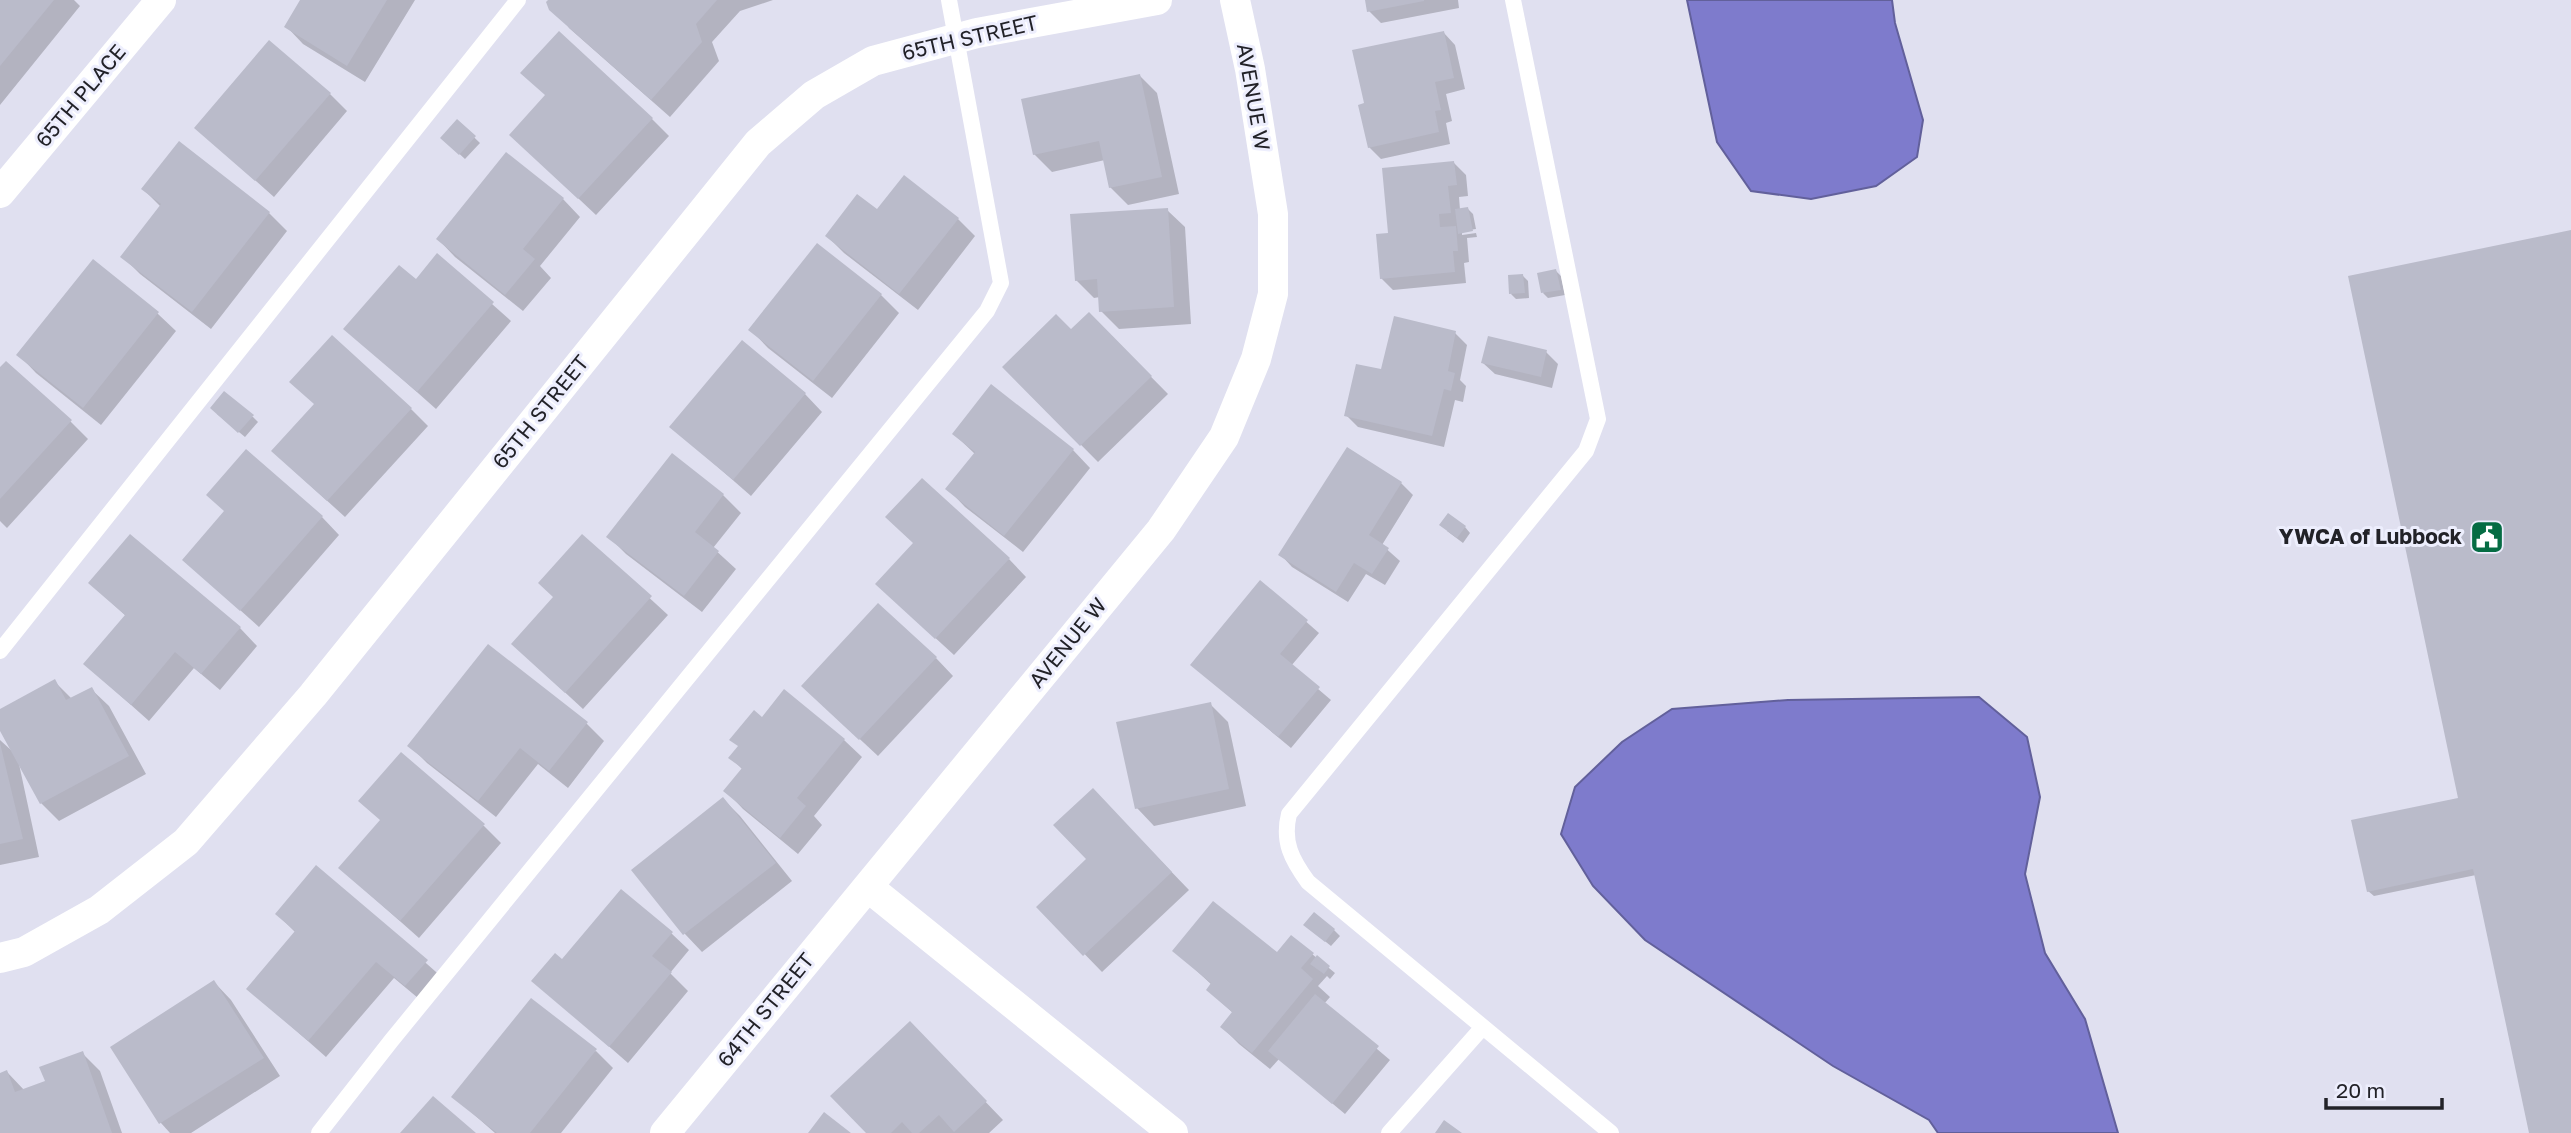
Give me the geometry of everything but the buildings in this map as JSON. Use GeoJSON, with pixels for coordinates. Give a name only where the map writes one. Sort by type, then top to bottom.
{"type":"FeatureCollection","features":[{"type":"Feature","properties":{"kind":"street","name":"65TH PLACE"},"geometry":{"type":"LineString","coordinates":[[0,192],[161,0]]}},
{"type":"Feature","properties":{"kind":"street","name":"65TH STREET"},"geometry":{"type":"LineString","coordinates":[[0,957],[24,952],[99,910],[186,842],[313,695],[758,143],[814,95],[873,61],[957,38],[1157,0]]}},
{"type":"Feature","properties":{"kind":"street","name":"AVENUE W"},"geometry":{"type":"LineString","coordinates":[[867,887],[1161,530],[1224,437],[1256,359],[1273,294],[1273,214],[1250,69],[1235,0]]}},
{"type":"Feature","properties":{"kind":"street","name":"64TH STREET"},"geometry":{"type":"LineString","coordinates":[[665,1133],[867,887]]}},
{"type":"Feature","properties":{"kind":"street"},"geometry":{"type":"LineString","coordinates":[[867,887],[1173,1133]]}},
{"type":"Feature","properties":{"kind":"lane"},"geometry":{"type":"LineString","coordinates":[[0,651],[517,0]]}},
{"type":"Feature","properties":{"kind":"lane"},"geometry":{"type":"LineString","coordinates":[[319,1133],[987,310],[1001,283],[949,0]]}},
{"type":"Feature","properties":{"kind":"lane"},"geometry":{"type":"LineString","coordinates":[[1513,0],[1598,419],[1586,451],[1290,814],[1286,833],[1288,849],[1308,882],[1611,1133]]}},
{"type":"Feature","properties":{"kind":"lane"},"geometry":{"type":"LineString","coordinates":[[1390,1133],[1482,1028]]}},
{"type":"Feature","properties":{"kind":"shaded area"},"geometry":{"type":"Polygon","coordinates":[[[1687,0],[1892,0],[1895,23],[1923,120],[1917,157],[1876,186],[1811,199],[1751,191],[1717,142],[1687,0]]]}},
{"type":"Feature","properties":{"kind":"shaded area"},"geometry":{"type":"Polygon","coordinates":[[[1979,697],[2027,737],[2040,797],[2025,874],[2045,953],[2085,1019],[2118,1133],[1938,1133],[1929,1120],[1833,1066],[1645,940],[1593,886],[1561,834],[1575,787],[1622,742],[1672,709],[1788,700],[1979,697]]]}},
{"type":"Feature","properties":{"kind":"place","name":"YWCA of Lubbock"},"geometry":{"type":"Point","coordinates":[2487,537]}}]}
